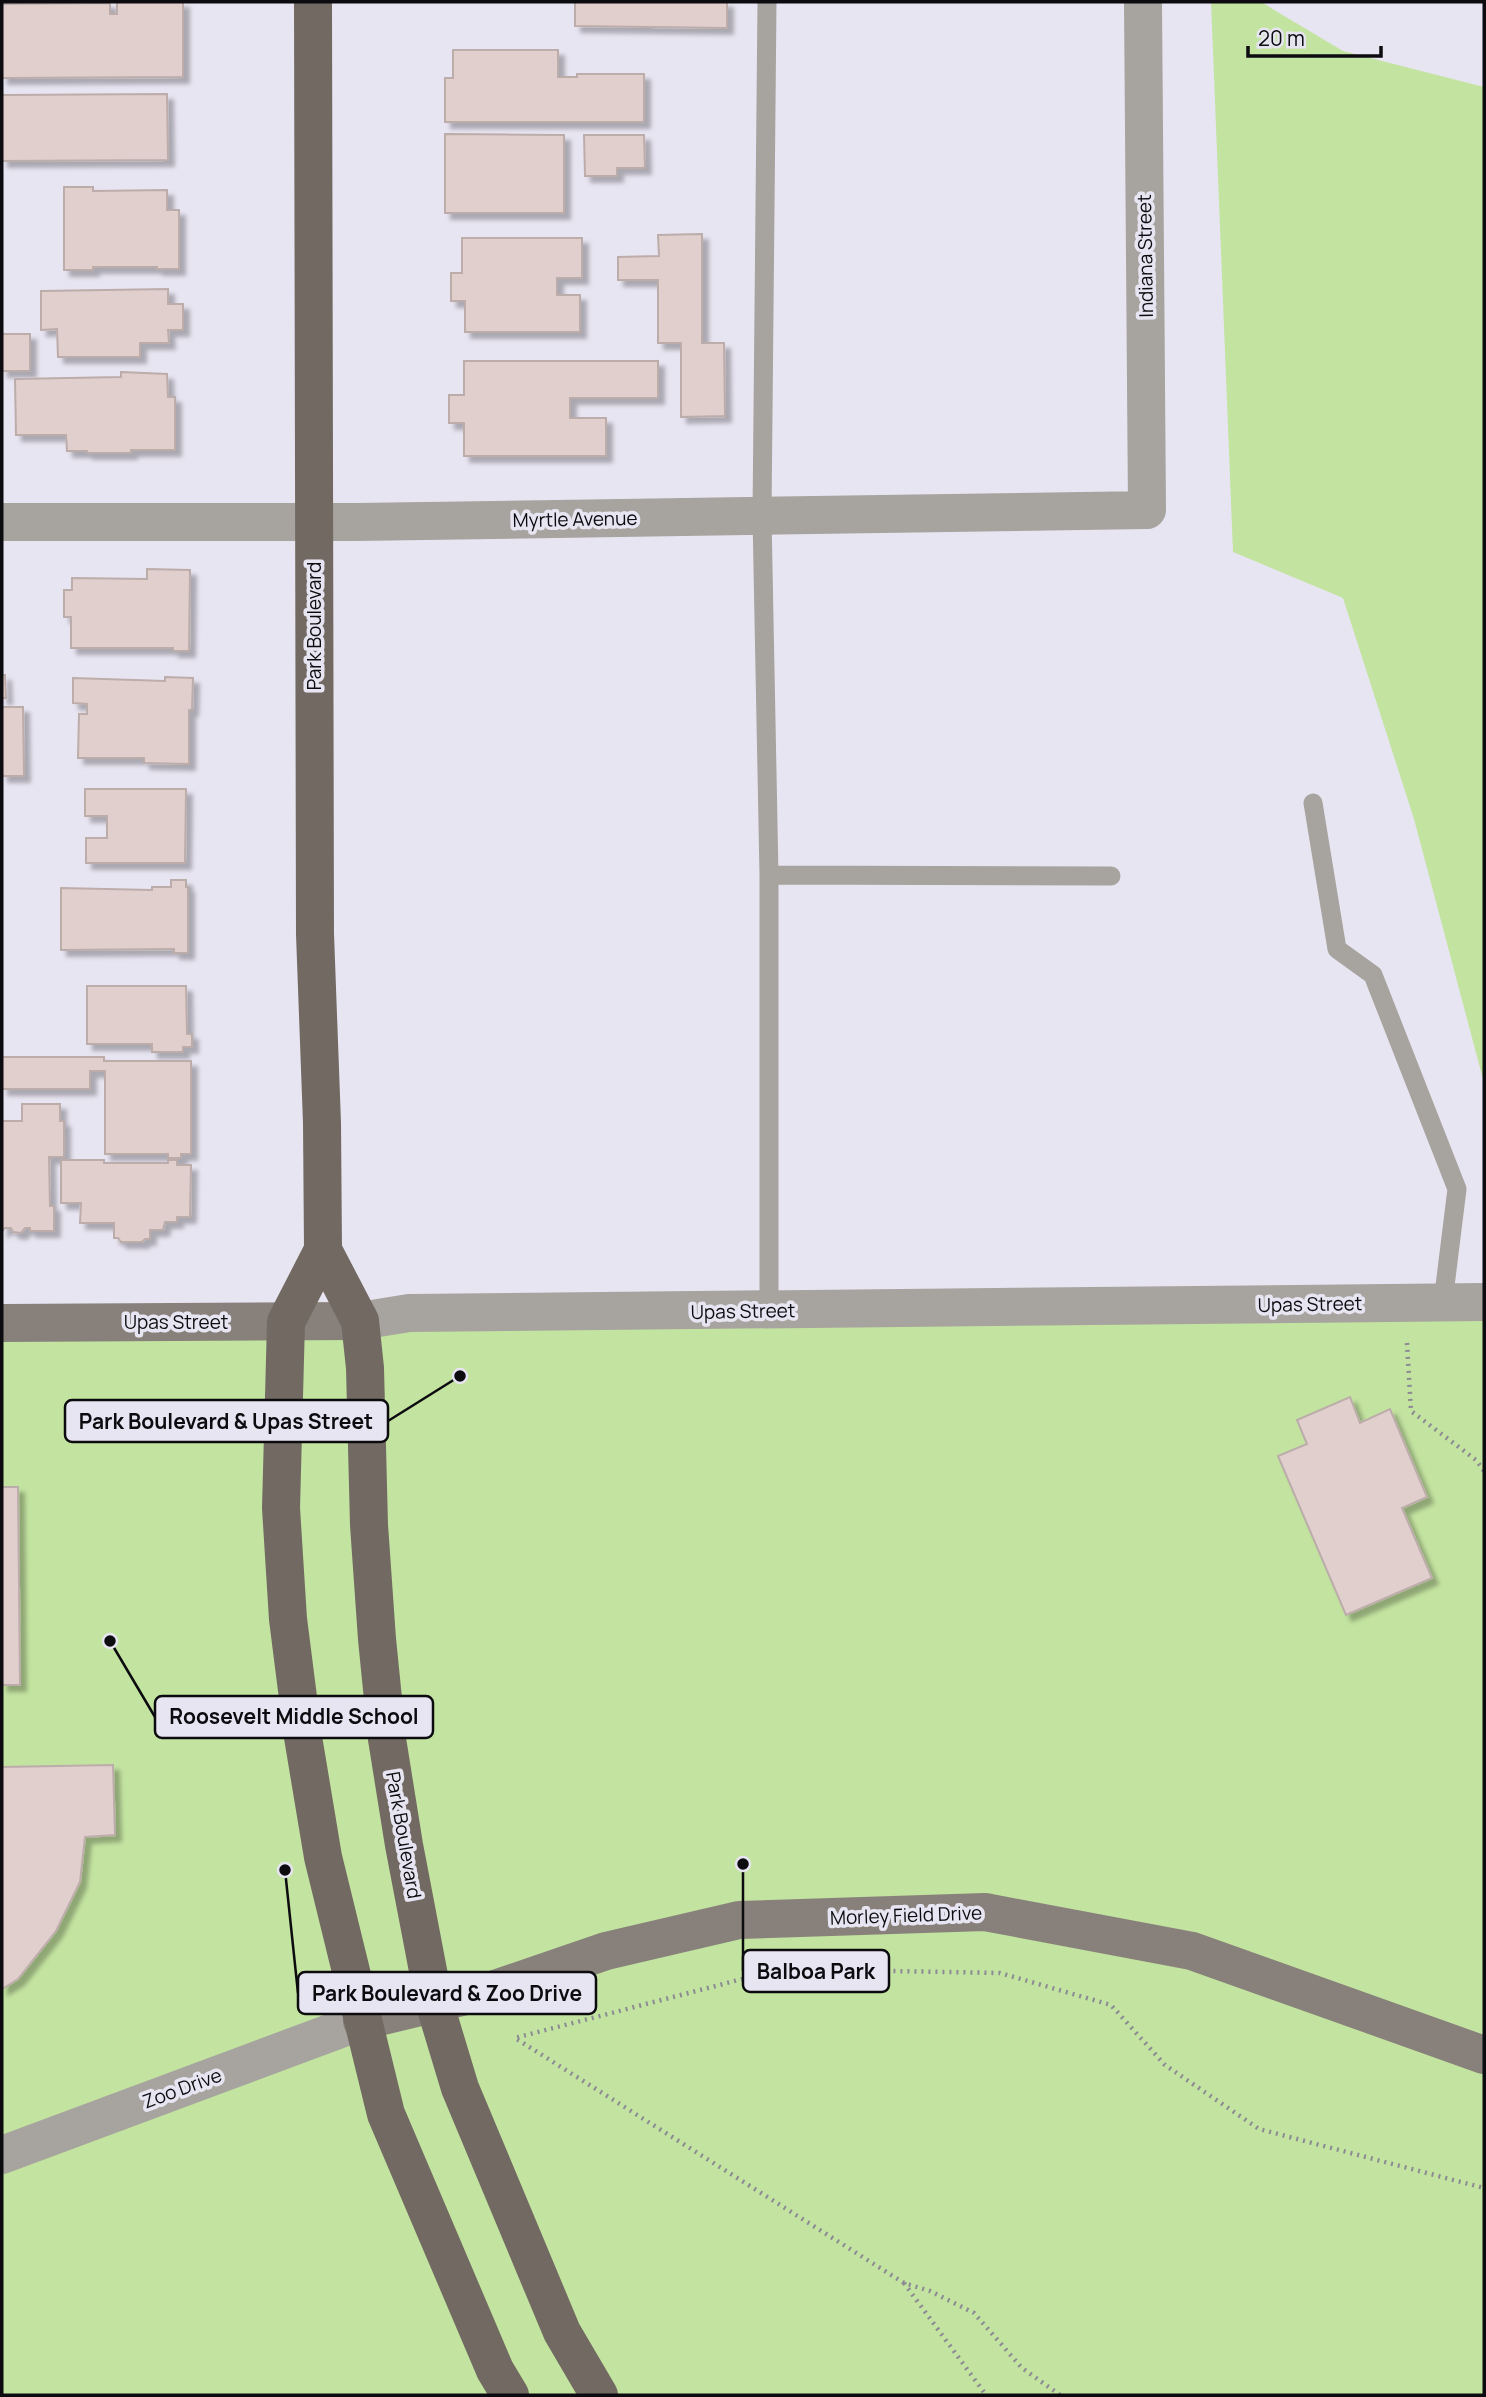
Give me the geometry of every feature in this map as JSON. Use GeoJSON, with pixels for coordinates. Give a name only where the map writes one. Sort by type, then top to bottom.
{"type":"FeatureCollection","features":[{"type":"Feature","properties":{"kind":"main road","name":"Park Boulevard"},"geometry":{"type":"LineString","coordinates":[[313,2],[315,934],[322,1124],[323,1250],[360,1321],[365,1368],[371,1550],[386,1727],[404,1845],[434,2002],[460,2088],[562,2332],[599,2395]]}},
{"type":"Feature","properties":{"kind":"main road","name":"Park Boulevard"},"geometry":{"type":"LineString","coordinates":[[323,1250],[286,1322],[281,1508],[288,1619],[303,1737],[323,1857],[386,2114],[495,2370],[510,2395]]}},
{"type":"Feature","properties":{"kind":"street","name":"Indiana Street"},"geometry":{"type":"LineString","coordinates":[[1143,2],[1147,510]]}},
{"type":"Feature","properties":{"kind":"street","name":"Myrtle Avenue"},"geometry":{"type":"LineString","coordinates":[[2,522],[313,522],[1147,510]]}},
{"type":"Feature","properties":{"kind":"street","name":"Upas Street"},"geometry":{"type":"LineString","coordinates":[[2,1323],[360,1321],[409,1313],[1484,1302]]}},
{"type":"Feature","properties":{"kind":"street","name":"Morley Field Drive"},"geometry":{"type":"LineString","coordinates":[[362,2021],[495,1989],[606,1951],[739,1920],[985,1912],[1192,1951],[1484,2055]]}},
{"type":"Feature","properties":{"kind":"street","name":"Zoo Drive"},"geometry":{"type":"LineString","coordinates":[[2,2155],[362,2021]]}},
{"type":"Feature","properties":{"kind":"lane"},"geometry":{"type":"LineString","coordinates":[[767,2],[762,516],[769,875],[769,1310]]}},
{"type":"Feature","properties":{"kind":"lane"},"geometry":{"type":"LineString","coordinates":[[1313,803],[1337,949],[1373,975],[1457,1189],[1424,1302]]}},
{"type":"Feature","properties":{"kind":"lane"},"geometry":{"type":"LineString","coordinates":[[769,875],[1111,876]]}},
{"type":"Feature","properties":{"kind":"path"},"geometry":{"type":"LineString","coordinates":[[1424,1302],[1410,1411],[1476,1460],[1484,1471]]}},
{"type":"Feature","properties":{"kind":"path"},"geometry":{"type":"LineString","coordinates":[[1060,2395],[1022,2368],[974,2313],[930,2291],[904,2283],[515,2038],[781,1969],[1000,1973],[1111,2005],[1165,2065],[1259,2129],[1484,2188]]}},
{"type":"Feature","properties":{"kind":"path"},"geometry":{"type":"LineString","coordinates":[[904,2283],[986,2395]]}},
{"type":"Feature","properties":{"kind":"green space"},"geometry":{"type":"Polygon","coordinates":[[[1211,2],[1261,2],[1343,51],[1484,87],[1484,1083],[1414,819],[1343,598],[1233,552],[1211,2]]]}},
{"type":"Feature","properties":{"kind":"green space"},"geometry":{"type":"Polygon","coordinates":[[[1484,1316],[1484,2395],[2,2395],[2,1332],[1484,1316]]]}},
{"type":"Feature","properties":{"kind":"building"},"geometry":{"type":"Polygon","coordinates":[[[117,2],[183,2],[183,77],[2,78],[2,4],[110,3],[110,14],[117,14],[117,2]]]}},
{"type":"Feature","properties":{"kind":"building"},"geometry":{"type":"Polygon","coordinates":[[[575,2],[727,2],[727,28],[575,26],[575,2]]]}},
{"type":"Feature","properties":{"kind":"building"},"geometry":{"type":"Polygon","coordinates":[[[453,50],[558,50],[558,77],[577,77],[577,74],[644,74],[644,122],[445,122],[445,78],[453,78],[453,50]]]}},
{"type":"Feature","properties":{"kind":"building"},"geometry":{"type":"Polygon","coordinates":[[[167,94],[168,160],[2,161],[2,95],[167,94]]]}},
{"type":"Feature","properties":{"kind":"building"},"geometry":{"type":"Polygon","coordinates":[[[445,134],[564,135],[564,213],[445,213],[445,134]]]}},
{"type":"Feature","properties":{"kind":"building"},"geometry":{"type":"Polygon","coordinates":[[[584,135],[644,135],[645,168],[617,168],[617,176],[585,176],[584,135]]]}},
{"type":"Feature","properties":{"kind":"building"},"geometry":{"type":"Polygon","coordinates":[[[64,187],[93,187],[93,191],[167,190],[167,210],[179,210],[179,269],[93,267],[93,270],[64,270],[64,187]]]}},
{"type":"Feature","properties":{"kind":"building"},"geometry":{"type":"Polygon","coordinates":[[[702,234],[702,343],[724,343],[725,416],[681,417],[681,343],[658,343],[658,280],[618,280],[618,257],[659,256],[658,235],[702,234]]]}},
{"type":"Feature","properties":{"kind":"building"},"geometry":{"type":"Polygon","coordinates":[[[462,238],[582,238],[582,278],[557,278],[557,295],[580,295],[580,332],[465,332],[465,301],[451,301],[451,273],[462,273],[462,238]]]}},
{"type":"Feature","properties":{"kind":"building"},"geometry":{"type":"Polygon","coordinates":[[[168,289],[168,304],[183,304],[183,330],[168,330],[169,343],[140,343],[140,357],[58,357],[57,329],[41,330],[41,291],[168,289]]]}},
{"type":"Feature","properties":{"kind":"building"},"geometry":{"type":"Polygon","coordinates":[[[2,334],[30,334],[30,371],[2,371],[2,334]]]}},
{"type":"Feature","properties":{"kind":"building"},"geometry":{"type":"Polygon","coordinates":[[[464,361],[658,361],[658,398],[570,398],[570,418],[606,418],[606,456],[464,456],[464,423],[449,423],[449,395],[464,395],[464,361]]]}},
{"type":"Feature","properties":{"kind":"building"},"geometry":{"type":"Polygon","coordinates":[[[121,372],[167,374],[168,397],[175,397],[175,450],[87,453],[67,451],[66,435],[16,435],[15,379],[121,377],[121,372]]]}},
{"type":"Feature","properties":{"kind":"building"},"geometry":{"type":"Polygon","coordinates":[[[147,569],[190,570],[189,651],[173,651],[173,648],[71,648],[71,617],[64,617],[64,590],[72,590],[72,578],[147,579],[147,569]]]}},
{"type":"Feature","properties":{"kind":"building"},"geometry":{"type":"Polygon","coordinates":[[[2,675],[5,675],[6,698],[2,698],[2,675]]]}},
{"type":"Feature","properties":{"kind":"building"},"geometry":{"type":"Polygon","coordinates":[[[165,677],[193,678],[192,710],[189,710],[189,764],[144,763],[144,758],[78,758],[79,714],[87,714],[87,704],[73,703],[73,678],[165,681],[165,677]]]}},
{"type":"Feature","properties":{"kind":"building"},"geometry":{"type":"Polygon","coordinates":[[[2,707],[23,707],[24,776],[2,776],[2,707]]]}},
{"type":"Feature","properties":{"kind":"building"},"geometry":{"type":"Polygon","coordinates":[[[85,789],[186,789],[185,863],[86,863],[86,838],[107,838],[107,816],[85,816],[85,789]]]}},
{"type":"Feature","properties":{"kind":"building"},"geometry":{"type":"Polygon","coordinates":[[[171,880],[186,880],[188,887],[188,953],[174,953],[174,949],[61,950],[61,888],[152,890],[152,887],[171,887],[171,880]]]}},
{"type":"Feature","properties":{"kind":"building"},"geometry":{"type":"Polygon","coordinates":[[[87,986],[186,986],[187,1034],[192,1034],[192,1047],[183,1047],[183,1052],[152,1052],[152,1044],[87,1044],[87,986]]]}},
{"type":"Feature","properties":{"kind":"building"},"geometry":{"type":"Polygon","coordinates":[[[2,1057],[104,1057],[104,1061],[191,1061],[191,1154],[181,1154],[181,1158],[168,1158],[168,1154],[105,1154],[105,1071],[90,1071],[90,1089],[2,1089],[2,1057]]]}},
{"type":"Feature","properties":{"kind":"building"},"geometry":{"type":"Polygon","coordinates":[[[22,1104],[60,1104],[60,1121],[64,1121],[64,1157],[49,1157],[50,1206],[54,1206],[54,1231],[30,1231],[30,1228],[25,1228],[21,1233],[5,1228],[2,1231],[2,1121],[22,1121],[22,1104]]]}},
{"type":"Feature","properties":{"kind":"building"},"geometry":{"type":"Polygon","coordinates":[[[61,1160],[168,1163],[168,1160],[177,1160],[177,1165],[191,1165],[190,1217],[177,1217],[177,1222],[165,1222],[163,1230],[150,1230],[150,1239],[142,1242],[121,1242],[114,1238],[114,1223],[80,1223],[81,1203],[61,1203],[61,1160]]]}},
{"type":"Feature","properties":{"kind":"building"},"geometry":{"type":"Polygon","coordinates":[[[1350,1397],[1360,1423],[1390,1409],[1427,1497],[1402,1508],[1432,1578],[1346,1615],[1278,1456],[1307,1444],[1297,1420],[1350,1397]]]}},
{"type":"Feature","properties":{"kind":"building"},"geometry":{"type":"Polygon","coordinates":[[[2,1487],[18,1487],[20,1685],[2,1685],[2,1487]]]}},
{"type":"Feature","properties":{"kind":"building"},"geometry":{"type":"Polygon","coordinates":[[[113,1765],[115,1835],[85,1837],[80,1882],[56,1931],[18,1979],[2,1989],[2,1767],[113,1765]]]}},
{"type":"Feature","properties":{"kind":"place","name":"Park Boulevard & Upas Street"},"geometry":{"type":"Point","coordinates":[460,1376]}},
{"type":"Feature","properties":{"kind":"place","name":"Roosevelt Middle School"},"geometry":{"type":"Point","coordinates":[110,1641]}},
{"type":"Feature","properties":{"kind":"place","name":"Balboa Park"},"geometry":{"type":"Point","coordinates":[743,1864]}},
{"type":"Feature","properties":{"kind":"place","name":"Park Boulevard & Zoo Drive"},"geometry":{"type":"Point","coordinates":[285,1870]}}]}
